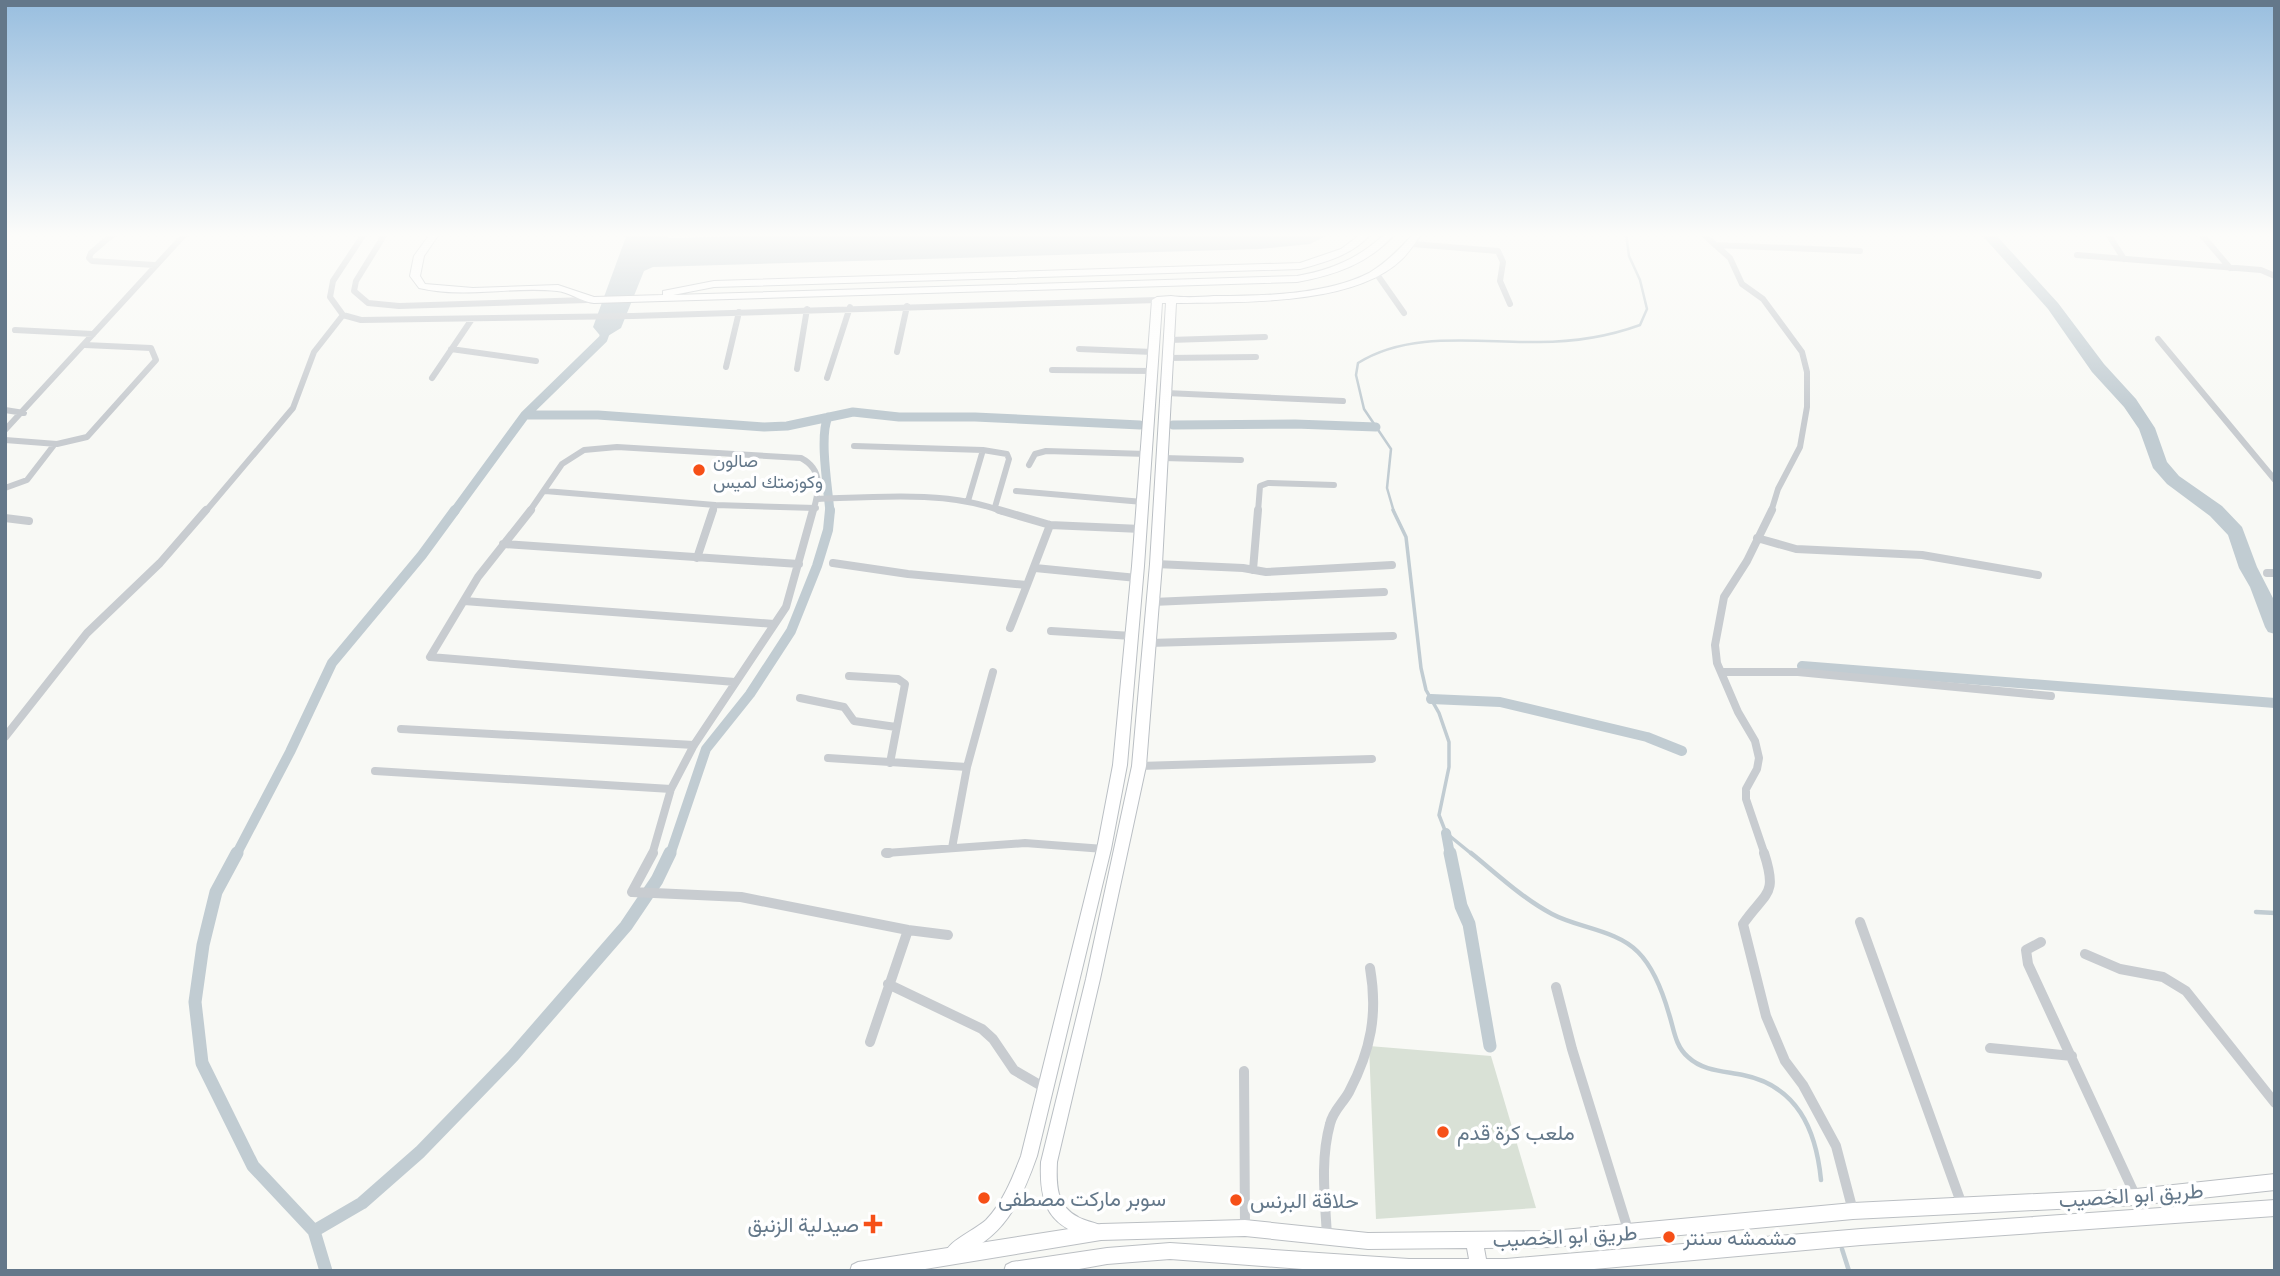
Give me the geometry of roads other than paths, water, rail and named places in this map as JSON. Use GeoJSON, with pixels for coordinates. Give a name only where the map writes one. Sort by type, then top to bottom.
{"type":"FeatureCollection","features":[{"type":"Feature","properties":{"kind":"main road"},"geometry":{"type":"LineString","coordinates":[[575,294],[591,300],[820,294]]}},
{"type":"Feature","properties":{"kind":"main road"},"geometry":{"type":"LineString","coordinates":[[641,299],[662,294]]}},
{"type":"Feature","properties":{"kind":"main road"},"geometry":{"type":"LineString","coordinates":[[1164,300],[1300,294]]}},
{"type":"Feature","properties":{"kind":"main road"},"geometry":{"type":"LineString","coordinates":[[1101,1232],[1072,1226],[1060,1216],[1052,1202],[1048,1172],[1139,766],[1163,458],[1169,340],[1164,300]]}},
{"type":"Feature","properties":{"kind":"main road"},"geometry":{"type":"LineString","coordinates":[[925,1261],[968,1245],[994,1226],[1014,1197],[1029,1156],[1104,849],[1120,765],[1141,530],[1153,352],[1164,300]]}},
{"type":"Feature","properties":{"kind":"main road","name":"طريق ابو الخصيب"},"geometry":{"type":"LineString","coordinates":[[858,1271],[1101,1232],[1245,1228],[1368,1241],[1475,1242],[1629,1233],[1853,1211],[2136,1197],[2275,1182]]}},
{"type":"Feature","properties":{"kind":"main road","name":"طريق ابو الخصيب"},"geometry":{"type":"LineString","coordinates":[[1012,1271],[1069,1267],[1107,1256],[1170,1251],[1375,1268],[1540,1268],[1861,1237],[2275,1208]]}},
{"type":"Feature","properties":{"kind":"main road"},"geometry":{"type":"LineString","coordinates":[[1475,1242],[1478,1268]]}},
{"type":"Feature","properties":{"kind":"street"},"geometry":{"type":"LineString","coordinates":[[5,430],[24,413],[129,294]]}},
{"type":"Feature","properties":{"kind":"street"},"geometry":{"type":"LineString","coordinates":[[331,294],[330,297],[343,315],[384,321],[1164,300]]}},
{"type":"Feature","properties":{"kind":"street"},"geometry":{"type":"LineString","coordinates":[[355,294],[367,303],[398,306],[591,300]]}},
{"type":"Feature","properties":{"kind":"street"},"geometry":{"type":"LineString","coordinates":[[1390,294],[1404,313]]}},
{"type":"Feature","properties":{"kind":"street"},"geometry":{"type":"LineString","coordinates":[[1505,294],[1510,304]]}},
{"type":"Feature","properties":{"kind":"street"},"geometry":{"type":"LineString","coordinates":[[1755,294],[1763,299],[1802,352],[1807,372],[1807,407],[1800,447],[1778,489],[1773,509],[1747,561],[1724,597],[1715,645],[1721,671],[1757,750],[1757,769],[1746,789],[1746,799],[1772,877],[1771,889],[1766,898],[1751,911],[1743,924],[1766,1016],[1785,1061],[1803,1085],[1836,1146],[1853,1211]]}},
{"type":"Feature","properties":{"kind":"street"},"geometry":{"type":"LineString","coordinates":[[897,352],[907,306]]}},
{"type":"Feature","properties":{"kind":"street"},"geometry":{"type":"LineString","coordinates":[[827,378],[850,307]]}},
{"type":"Feature","properties":{"kind":"street"},"geometry":{"type":"LineString","coordinates":[[797,369],[807,309]]}},
{"type":"Feature","properties":{"kind":"street"},"geometry":{"type":"LineString","coordinates":[[726,367],[739,312]]}},
{"type":"Feature","properties":{"kind":"street"},"geometry":{"type":"LineString","coordinates":[[5,737],[87,633],[160,563],[278,428],[293,408],[314,352],[343,315]]}},
{"type":"Feature","properties":{"kind":"street"},"geometry":{"type":"LineString","coordinates":[[432,378],[472,319]]}},
{"type":"Feature","properties":{"kind":"street"},"geometry":{"type":"LineString","coordinates":[[15,330],[93,334]]}},
{"type":"Feature","properties":{"kind":"street"},"geometry":{"type":"LineString","coordinates":[[1169,340],[1265,337]]}},
{"type":"Feature","properties":{"kind":"street"},"geometry":{"type":"LineString","coordinates":[[2158,340],[2275,480]]}},
{"type":"Feature","properties":{"kind":"street"},"geometry":{"type":"LineString","coordinates":[[5,440],[54,445],[72,444],[88,437],[156,360],[151,348],[85,345]]}},
{"type":"Feature","properties":{"kind":"street"},"geometry":{"type":"LineString","coordinates":[[452,349],[536,362]]}},
{"type":"Feature","properties":{"kind":"street"},"geometry":{"type":"LineString","coordinates":[[1079,349],[1153,352]]}},
{"type":"Feature","properties":{"kind":"street"},"geometry":{"type":"LineString","coordinates":[[1167,358],[1256,357]]}},
{"type":"Feature","properties":{"kind":"street"},"geometry":{"type":"LineString","coordinates":[[1052,370],[1152,372]]}},
{"type":"Feature","properties":{"kind":"street"},"geometry":{"type":"LineString","coordinates":[[1166,393],[1343,401]]}},
{"type":"Feature","properties":{"kind":"street"},"geometry":{"type":"LineString","coordinates":[[5,410],[24,413]]}},
{"type":"Feature","properties":{"kind":"street"},"geometry":{"type":"LineString","coordinates":[[5,488],[27,480],[54,445]]}},
{"type":"Feature","properties":{"kind":"street"},"geometry":{"type":"LineString","coordinates":[[735,681],[430,657],[478,577],[545,491],[562,464],[584,450],[606,446],[801,458],[811,463],[817,472],[822,501],[786,607],[694,745],[671,789],[651,858],[632,892],[741,897],[908,930],[948,935]]}},
{"type":"Feature","properties":{"kind":"street"},"geometry":{"type":"LineString","coordinates":[[854,446],[983,450],[1007,454],[1009,459],[995,507]]}},
{"type":"Feature","properties":{"kind":"street"},"geometry":{"type":"LineString","coordinates":[[968,501],[983,450]]}},
{"type":"Feature","properties":{"kind":"street"},"geometry":{"type":"LineString","coordinates":[[1029,465],[1035,454],[1046,451],[1147,454]]}},
{"type":"Feature","properties":{"kind":"street"},"geometry":{"type":"LineString","coordinates":[[1163,458],[1241,460]]}},
{"type":"Feature","properties":{"kind":"street"},"geometry":{"type":"LineString","coordinates":[[1253,570],[1260,486],[1268,483],[1334,485]]}},
{"type":"Feature","properties":{"kind":"street"},"geometry":{"type":"LineString","coordinates":[[545,491],[716,505],[822,501],[968,501],[1050,525],[1141,530]]}},
{"type":"Feature","properties":{"kind":"street"},"geometry":{"type":"LineString","coordinates":[[1016,491],[1143,502]]}},
{"type":"Feature","properties":{"kind":"street"},"geometry":{"type":"LineString","coordinates":[[697,558],[716,505]]}},
{"type":"Feature","properties":{"kind":"street"},"geometry":{"type":"LineString","coordinates":[[5,519],[29,521]]}},
{"type":"Feature","properties":{"kind":"street"},"geometry":{"type":"LineString","coordinates":[[1010,628],[1050,525]]}},
{"type":"Feature","properties":{"kind":"street"},"geometry":{"type":"LineString","coordinates":[[1757,538],[1796,549],[1922,555],[2038,575]]}},
{"type":"Feature","properties":{"kind":"street"},"geometry":{"type":"LineString","coordinates":[[503,544],[799,564]]}},
{"type":"Feature","properties":{"kind":"street"},"geometry":{"type":"LineString","coordinates":[[833,564],[1027,585]]}},
{"type":"Feature","properties":{"kind":"street"},"geometry":{"type":"LineString","coordinates":[[1156,564],[1266,572],[1392,565]]}},
{"type":"Feature","properties":{"kind":"street"},"geometry":{"type":"LineString","coordinates":[[1035,568],[1137,578]]}},
{"type":"Feature","properties":{"kind":"street"},"geometry":{"type":"LineString","coordinates":[[1153,602],[1384,592]]}},
{"type":"Feature","properties":{"kind":"street"},"geometry":{"type":"LineString","coordinates":[[464,601],[774,624]]}},
{"type":"Feature","properties":{"kind":"street"},"geometry":{"type":"LineString","coordinates":[[1051,631],[1132,636]]}},
{"type":"Feature","properties":{"kind":"street"},"geometry":{"type":"LineString","coordinates":[[1149,642],[1392,636]]}},
{"type":"Feature","properties":{"kind":"street"},"geometry":{"type":"LineString","coordinates":[[1721,671],[1798,672],[2051,696]]}},
{"type":"Feature","properties":{"kind":"street"},"geometry":{"type":"LineString","coordinates":[[952,848],[967,767],[993,672]]}},
{"type":"Feature","properties":{"kind":"street"},"geometry":{"type":"LineString","coordinates":[[849,676],[898,679],[906,686],[890,764]]}},
{"type":"Feature","properties":{"kind":"street"},"geometry":{"type":"LineString","coordinates":[[800,698],[844,707],[854,721],[896,727]]}},
{"type":"Feature","properties":{"kind":"street"},"geometry":{"type":"LineString","coordinates":[[401,729],[694,745]]}},
{"type":"Feature","properties":{"kind":"street"},"geometry":{"type":"LineString","coordinates":[[828,758],[967,767]]}},
{"type":"Feature","properties":{"kind":"street"},"geometry":{"type":"LineString","coordinates":[[1139,766],[1372,759]]}},
{"type":"Feature","properties":{"kind":"street"},"geometry":{"type":"LineString","coordinates":[[375,771],[671,789]]}},
{"type":"Feature","properties":{"kind":"street"},"geometry":{"type":"LineString","coordinates":[[886,853],[1025,843],[1104,849]]}},
{"type":"Feature","properties":{"kind":"street"},"geometry":{"type":"LineString","coordinates":[[1860,922],[1962,1205]]}},
{"type":"Feature","properties":{"kind":"street"},"geometry":{"type":"LineString","coordinates":[[870,1042],[908,930]]}},
{"type":"Feature","properties":{"kind":"street"},"geometry":{"type":"LineString","coordinates":[[2041,942],[2026,950],[2028,964],[2136,1197]]}},
{"type":"Feature","properties":{"kind":"street"},"geometry":{"type":"LineString","coordinates":[[2085,954],[2127,971],[2150,972],[2169,978],[2186,991],[2275,1103]]}},
{"type":"Feature","properties":{"kind":"street"},"geometry":{"type":"LineString","coordinates":[[1327,1236],[1325,1160],[1330,1122],[1361,1069],[1373,1036],[1377,1001],[1370,968]]}},
{"type":"Feature","properties":{"kind":"street"},"geometry":{"type":"LineString","coordinates":[[888,984],[982,1029],[993,1039],[1014,1070],[1045,1088]]}},
{"type":"Feature","properties":{"kind":"street"},"geometry":{"type":"LineString","coordinates":[[1556,988],[1566,1035],[1629,1233]]}},
{"type":"Feature","properties":{"kind":"street"},"geometry":{"type":"LineString","coordinates":[[1990,1048],[2072,1056]]}},
{"type":"Feature","properties":{"kind":"street"},"geometry":{"type":"LineString","coordinates":[[1244,1071],[1245,1228]]}},
{"type":"Feature","properties":{"kind":"waterway"},"geometry":{"type":"LineString","coordinates":[[1394,512],[1387,488],[1391,449],[1364,409],[1356,375],[1358,363],[1378,353],[1423,342],[1539,342],[1603,336],[1640,325],[1647,309],[1643,294]]}},
{"type":"Feature","properties":{"kind":"waterway"},"geometry":{"type":"LineString","coordinates":[[2042,294],[2098,368],[2130,403],[2147,428],[2159,464],[2173,480],[2216,511],[2236,532],[2248,568],[2259,586],[2275,627]]}},
{"type":"Feature","properties":{"kind":"waterway"},"geometry":{"type":"LineString","coordinates":[[525,415],[603,339],[608,325]]}},
{"type":"Feature","properties":{"kind":"waterway"},"geometry":{"type":"LineString","coordinates":[[828,417],[853,412],[899,417],[975,417],[1140,425]]}},
{"type":"Feature","properties":{"kind":"waterway"},"geometry":{"type":"LineString","coordinates":[[454,512],[525,415]]}},
{"type":"Feature","properties":{"kind":"waterway"},"geometry":{"type":"LineString","coordinates":[[525,415],[598,415],[764,427],[787,426],[828,417]]}},
{"type":"Feature","properties":{"kind":"waterway"},"geometry":{"type":"LineString","coordinates":[[828,417],[824,449],[830,511]]}},
{"type":"Feature","properties":{"kind":"waterway"},"geometry":{"type":"LineString","coordinates":[[1173,425],[1295,424],[1376,427]]}},
{"type":"Feature","properties":{"kind":"waterway"},"geometry":{"type":"LineString","coordinates":[[236,855],[290,752],[332,663],[422,555],[455,510]]}},
{"type":"Feature","properties":{"kind":"waterway"},"geometry":{"type":"LineString","coordinates":[[1393,510],[1406,537],[1421,668],[1426,690],[1439,713],[1449,742],[1449,767],[1439,815],[1446,833],[1473,855]]}},
{"type":"Feature","properties":{"kind":"waterway"},"geometry":{"type":"LineString","coordinates":[[670,855],[706,749],[750,694],[791,631],[817,566],[828,530],[830,511]]}},
{"type":"Feature","properties":{"kind":"waterway"},"geometry":{"type":"LineString","coordinates":[[1802,666],[2275,703]]}},
{"type":"Feature","properties":{"kind":"waterway"},"geometry":{"type":"LineString","coordinates":[[1431,699],[1500,702],[1647,737],[1682,751]]}},
{"type":"Feature","properties":{"kind":"waterway"},"geometry":{"type":"LineString","coordinates":[[1446,833],[1450,855]]}},
{"type":"Feature","properties":{"kind":"waterway"},"geometry":{"type":"LineString","coordinates":[[237,853],[216,892],[203,945],[195,1002],[202,1063],[253,1166],[314,1231]]}},
{"type":"Feature","properties":{"kind":"waterway"},"geometry":{"type":"LineString","coordinates":[[314,1231],[362,1203],[420,1152],[513,1056],[626,926],[657,880],[670,853]]}},
{"type":"Feature","properties":{"kind":"waterway"},"geometry":{"type":"LineString","coordinates":[[1450,853],[1461,906],[1469,924],[1490,1046]]}},
{"type":"Feature","properties":{"kind":"waterway"},"geometry":{"type":"LineString","coordinates":[[1471,853],[1541,908],[1562,919],[1608,934],[1638,952],[1657,981],[1684,1053],[1707,1068],[1762,1081],[1790,1100],[1808,1127],[1821,1180]]}},
{"type":"Feature","properties":{"kind":"waterway"},"geometry":{"type":"LineString","coordinates":[[2256,912],[2275,913]]}},
{"type":"Feature","properties":{"kind":"waterway"},"geometry":{"type":"LineString","coordinates":[[314,1231],[326,1271]]}},
{"type":"Feature","properties":{"kind":"waterway"},"geometry":{"type":"LineString","coordinates":[[1842,1249],[1849,1271]]}},
{"type":"Feature","properties":{"kind":"place","name":"صالون وكوزمتك لميس"},"geometry":{"type":"Point","coordinates":[699,470]}},
{"type":"Feature","properties":{"kind":"place","name":"ملعب كرة قدم"},"geometry":{"type":"Point","coordinates":[1443,1132]}},
{"type":"Feature","properties":{"kind":"place","name":"سوبر ماركت مصطفى"},"geometry":{"type":"Point","coordinates":[984,1198]}},
{"type":"Feature","properties":{"kind":"place","name":"حلاقة البرنس"},"geometry":{"type":"Point","coordinates":[1236,1200]}},
{"type":"Feature","properties":{"kind":"place","name":"صيدلية الزنبق"},"geometry":{"type":"Point","coordinates":[873,1224]}},
{"type":"Feature","properties":{"kind":"place","name":"مشمشه سنتر"},"geometry":{"type":"Point","coordinates":[1669,1237]}}]}
